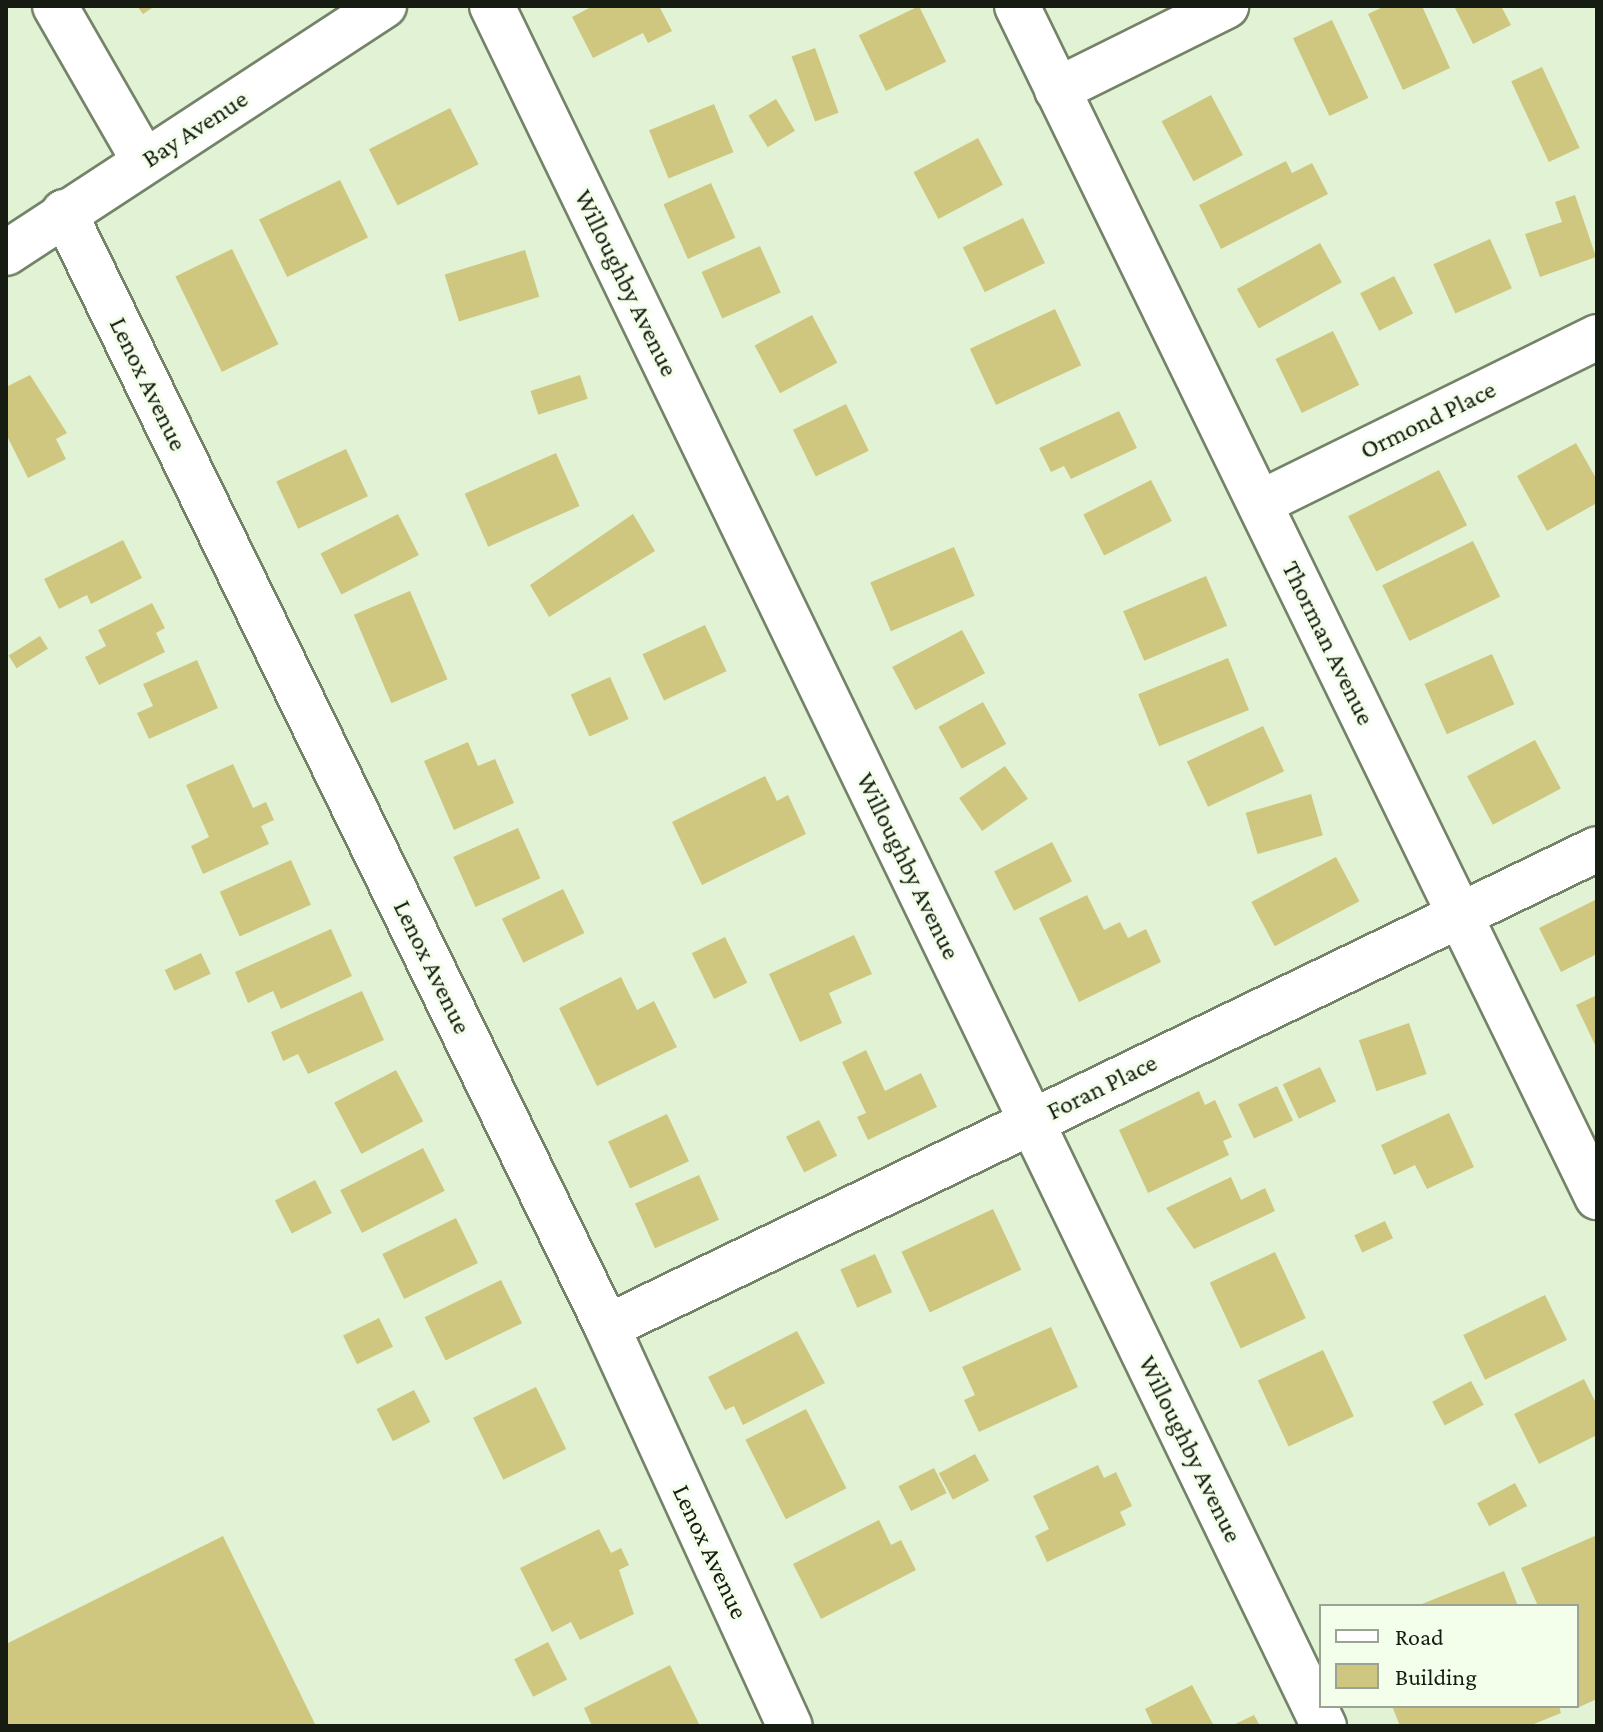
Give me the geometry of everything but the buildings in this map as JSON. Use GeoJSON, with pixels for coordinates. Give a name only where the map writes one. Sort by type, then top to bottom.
{"type":"FeatureCollection","features":[{"type":"Feature","properties":{"kind":"street"},"geometry":{"type":"LineString","coordinates":[[55,6],[144,161]]}},
{"type":"Feature","properties":{"kind":"street","name":"Bay Avenue"},"geometry":{"type":"LineString","coordinates":[[6,253],[64,212],[384,6]]}},
{"type":"Feature","properties":{"kind":"street","name":"Willoughby Avenue"},"geometry":{"type":"LineString","coordinates":[[492,6],[1324,1726]]}},
{"type":"Feature","properties":{"kind":"street","name":"Thorman Avenue"},"geometry":{"type":"LineString","coordinates":[[1017,6],[1597,1197]]}},
{"type":"Feature","properties":{"kind":"street"},"geometry":{"type":"LineString","coordinates":[[1057,90],[1226,6]]}},
{"type":"Feature","properties":{"kind":"street","name":"Lenox Avenue"},"geometry":{"type":"LineString","coordinates":[[64,212],[607,1327],[790,1726]]}},
{"type":"Feature","properties":{"kind":"street","name":"Ormond Place"},"geometry":{"type":"LineString","coordinates":[[1260,503],[1597,337]]}},
{"type":"Feature","properties":{"kind":"street","name":"Foran Place"},"geometry":{"type":"LineString","coordinates":[[607,1327],[1597,849]]}}]}
